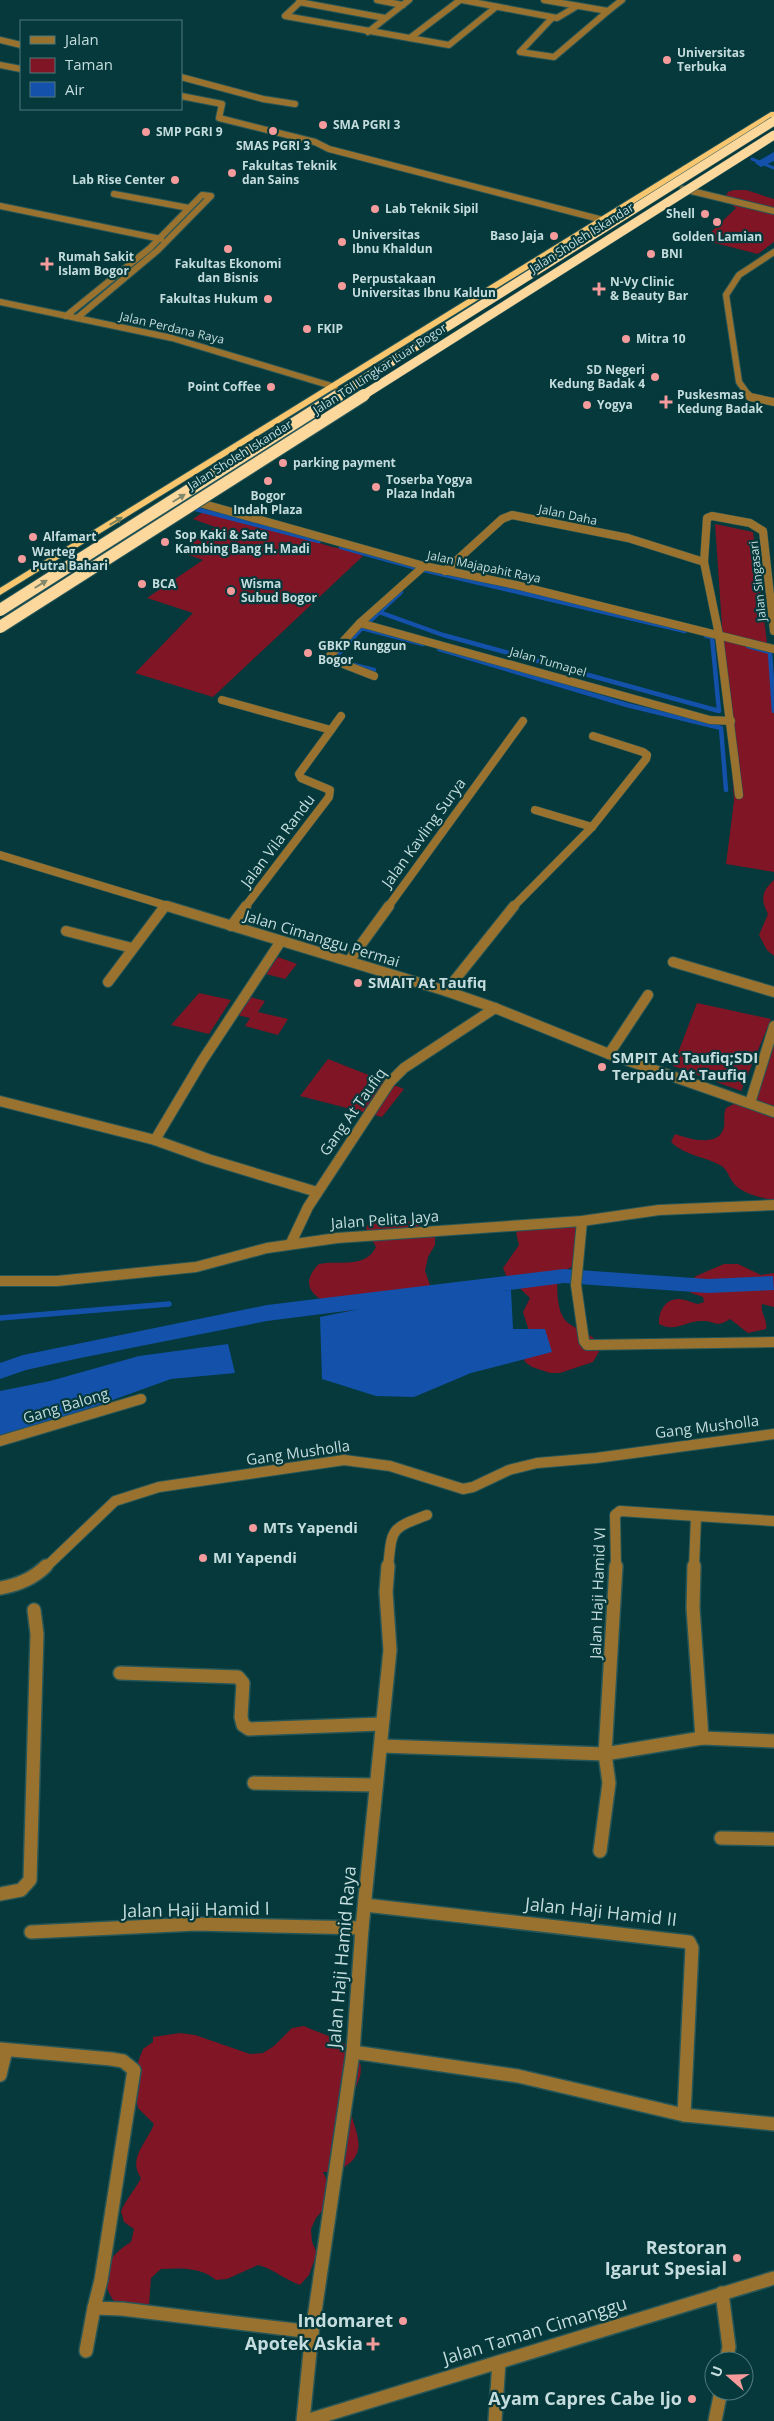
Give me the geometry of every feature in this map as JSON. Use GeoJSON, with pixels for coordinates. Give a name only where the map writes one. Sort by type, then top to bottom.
{"type":"FeatureCollection","features":[{"type":"Feature","properties":{"kind":"highway","name":"Jalan Sholeh Iskandar"},"geometry":{"type":"LineString","coordinates":[[0,592],[335,387],[774,114]]}},
{"type":"Feature","properties":{"kind":"highway","name":"Jalan Tol Lingkar Luar Bogor"},"geometry":{"type":"LineString","coordinates":[[0,610],[774,121]]}},
{"type":"Feature","properties":{"kind":"highway","name":"Jalan Sholeh Iskandar"},"geometry":{"type":"LineString","coordinates":[[0,625],[557,268],[774,134]]}},
{"type":"Feature","properties":{"kind":"highway","name":"Jalan Tol Lingkar Luar Bogor"},"geometry":{"type":"LineString","coordinates":[[0,625],[476,323],[628,230],[774,134]]}},
{"type":"Feature","properties":{"kind":"highway"},"geometry":{"type":"LineString","coordinates":[[537,261],[557,268]]}},
{"type":"Feature","properties":{"kind":"street"},"geometry":{"type":"LineString","coordinates":[[377,0],[403,5]]}},
{"type":"Feature","properties":{"kind":"street"},"geometry":{"type":"LineString","coordinates":[[368,32],[410,0]]}},
{"type":"Feature","properties":{"kind":"street"},"geometry":{"type":"LineString","coordinates":[[410,38],[461,0],[552,18],[561,18],[577,6]]}},
{"type":"Feature","properties":{"kind":"street"},"geometry":{"type":"LineString","coordinates":[[544,0],[608,11]]}},
{"type":"Feature","properties":{"kind":"street"},"geometry":{"type":"LineString","coordinates":[[552,18],[520,52],[554,57],[622,0]]}},
{"type":"Feature","properties":{"kind":"street"},"geometry":{"type":"LineString","coordinates":[[385,18],[300,1],[285,16],[451,45],[496,7]]}},
{"type":"Feature","properties":{"kind":"street"},"geometry":{"type":"LineString","coordinates":[[0,41],[20,45]]}},
{"type":"Feature","properties":{"kind":"street"},"geometry":{"type":"LineString","coordinates":[[0,65],[20,69]]}},
{"type":"Feature","properties":{"kind":"street"},"geometry":{"type":"LineString","coordinates":[[182,77],[263,99],[295,104]]}},
{"type":"Feature","properties":{"kind":"street"},"geometry":{"type":"LineString","coordinates":[[182,96],[222,104],[219,118],[315,142],[329,150],[603,220]]}},
{"type":"Feature","properties":{"kind":"street"},"geometry":{"type":"LineString","coordinates":[[683,189],[774,211]]}},
{"type":"Feature","properties":{"kind":"street"},"geometry":{"type":"LineString","coordinates":[[114,194],[189,208]]}},
{"type":"Feature","properties":{"kind":"street"},"geometry":{"type":"LineString","coordinates":[[66,316],[172,231],[210,196],[202,195],[189,208],[172,231],[158,250],[77,318]]}},
{"type":"Feature","properties":{"kind":"street"},"geometry":{"type":"LineString","coordinates":[[0,206],[161,239]]}},
{"type":"Feature","properties":{"kind":"street"},"geometry":{"type":"LineString","coordinates":[[774,252],[737,275],[729,283],[726,295],[739,382],[750,397],[774,402]]}},
{"type":"Feature","properties":{"kind":"street","name":"Jalan Perdana Raya"},"geometry":{"type":"LineString","coordinates":[[0,302],[191,343],[335,387]]}},
{"type":"Feature","properties":{"kind":"street","name":"Jalan Majapahit Raya"},"geometry":{"type":"LineString","coordinates":[[192,501],[422,569],[445,571],[516,585],[774,649]]}},
{"type":"Feature","properties":{"kind":"street","name":"Jalan Daha"},"geometry":{"type":"LineString","coordinates":[[445,571],[502,519],[512,515],[628,538],[704,562]]}},
{"type":"Feature","properties":{"kind":"street","name":"Jalan Singasari"},"geometry":{"type":"LineString","coordinates":[[704,562],[706,520],[709,517],[750,523],[762,530],[774,631]]}},
{"type":"Feature","properties":{"kind":"street"},"geometry":{"type":"LineString","coordinates":[[704,562],[719,635],[739,795]]}},
{"type":"Feature","properties":{"kind":"street"},"geometry":{"type":"LineString","coordinates":[[374,676],[328,658],[422,569]]}},
{"type":"Feature","properties":{"kind":"street","name":"Jalan Tumapel"},"geometry":{"type":"LineString","coordinates":[[363,624],[710,720],[731,721]]}},
{"type":"Feature","properties":{"kind":"street"},"geometry":{"type":"LineString","coordinates":[[222,700],[331,730],[341,716]]}},
{"type":"Feature","properties":{"kind":"street","name":"Jalan Kavling Surya"},"geometry":{"type":"LineString","coordinates":[[349,961],[523,722]]}},
{"type":"Feature","properties":{"kind":"street","name":"Jalan Vila Randu"},"geometry":{"type":"LineString","coordinates":[[231,926],[329,797],[330,790],[301,778],[299,774],[331,730]]}},
{"type":"Feature","properties":{"kind":"street"},"geometry":{"type":"LineString","coordinates":[[446,991],[506,914],[592,827],[647,755],[639,750],[592,736]]}},
{"type":"Feature","properties":{"kind":"street"},"geometry":{"type":"LineString","coordinates":[[535,810],[592,827]]}},
{"type":"Feature","properties":{"kind":"street","name":"Jalan Cimanggu Permai"},"geometry":{"type":"LineString","coordinates":[[0,855],[446,991],[494,1008],[608,1054],[774,1112]]}},
{"type":"Feature","properties":{"kind":"street"},"geometry":{"type":"LineString","coordinates":[[108,982],[165,906]]}},
{"type":"Feature","properties":{"kind":"street"},"geometry":{"type":"LineString","coordinates":[[66,931],[132,948]]}},
{"type":"Feature","properties":{"kind":"street"},"geometry":{"type":"LineString","coordinates":[[155,1140],[202,1061],[282,941]]}},
{"type":"Feature","properties":{"kind":"street"},"geometry":{"type":"LineString","coordinates":[[673,962],[774,994],[774,987]]}},
{"type":"Feature","properties":{"kind":"street"},"geometry":{"type":"LineString","coordinates":[[608,1054],[648,994]]}},
{"type":"Feature","properties":{"kind":"street","name":"Gang At Taufiq"},"geometry":{"type":"LineString","coordinates":[[291,1243],[317,1192],[397,1075],[494,1008]]}},
{"type":"Feature","properties":{"kind":"street"},"geometry":{"type":"LineString","coordinates":[[750,1103],[774,1026]]}},
{"type":"Feature","properties":{"kind":"street"},"geometry":{"type":"LineString","coordinates":[[0,1101],[155,1140],[208,1159],[317,1192]]}},
{"type":"Feature","properties":{"kind":"street","name":"Jalan Pelita Jaya"},"geometry":{"type":"LineString","coordinates":[[0,1281],[56,1281],[196,1267],[291,1243],[582,1222],[659,1210],[774,1205]]}},
{"type":"Feature","properties":{"kind":"street"},"geometry":{"type":"LineString","coordinates":[[582,1222],[576,1285],[584,1342],[587,1345],[774,1342]]}},
{"type":"Feature","properties":{"kind":"street","name":"Gang Balong"},"geometry":{"type":"LineString","coordinates":[[0,1441],[141,1399]]}},
{"type":"Feature","properties":{"kind":"street","name":"Gang Musholla"},"geometry":{"type":"LineString","coordinates":[[0,1588],[13,1586],[38,1575],[115,1501],[159,1487],[344,1460],[360,1460],[382,1464],[463,1489],[473,1487],[509,1470],[537,1464],[774,1434]]}},
{"type":"Feature","properties":{"kind":"street","name":"Jalan Haji Hamid VI"},"geometry":{"type":"LineString","coordinates":[[605,1754],[617,1557],[615,1515],[620,1511],[696,1516]]}},
{"type":"Feature","properties":{"kind":"street","name":"Jalan Haji Hamid Raya"},"geometry":{"type":"LineString","coordinates":[[304,2421],[312,2332],[353,2052],[362,1928],[381,1746],[381,1724],[390,1650],[386,1592],[392,1541],[398,1526],[427,1515]]}},
{"type":"Feature","properties":{"kind":"street"},"geometry":{"type":"LineString","coordinates":[[702,1738],[693,1608],[696,1516],[774,1521]]}},
{"type":"Feature","properties":{"kind":"street"},"geometry":{"type":"LineString","coordinates":[[0,1894],[20,1891],[26,1887],[30,1880],[36,1634],[34,1610]]}},
{"type":"Feature","properties":{"kind":"street"},"geometry":{"type":"LineString","coordinates":[[120,1673],[238,1677],[243,1683],[240,1717],[243,1725],[249,1729],[381,1724]]}},
{"type":"Feature","properties":{"kind":"street"},"geometry":{"type":"LineString","coordinates":[[381,1746],[605,1754],[702,1738],[774,1741]]}},
{"type":"Feature","properties":{"kind":"street"},"geometry":{"type":"LineString","coordinates":[[600,1850],[608,1783],[605,1754]]}},
{"type":"Feature","properties":{"kind":"street"},"geometry":{"type":"LineString","coordinates":[[254,1783],[376,1785]]}},
{"type":"Feature","properties":{"kind":"street"},"geometry":{"type":"LineString","coordinates":[[721,1838],[774,1839]]}},
{"type":"Feature","properties":{"kind":"street","name":"Jalan Haji Hamid II"},"geometry":{"type":"LineString","coordinates":[[365,1905],[689,1942],[692,1948],[684,2115]]}},
{"type":"Feature","properties":{"kind":"street","name":"Jalan Haji Hamid I"},"geometry":{"type":"LineString","coordinates":[[31,1932],[196,1924],[362,1928]]}},
{"type":"Feature","properties":{"kind":"street"},"geometry":{"type":"LineString","coordinates":[[0,2076],[3,2049],[111,2059],[131,2065],[134,2070],[101,2280],[86,2351]]}},
{"type":"Feature","properties":{"kind":"street"},"geometry":{"type":"LineString","coordinates":[[353,2052],[518,2076],[684,2115],[774,2124]]}},
{"type":"Feature","properties":{"kind":"street","name":"Jalan Taman Cimanggu"},"geometry":{"type":"LineString","coordinates":[[304,2421],[774,2278]]}},
{"type":"Feature","properties":{"kind":"street"},"geometry":{"type":"LineString","coordinates":[[722,2293],[728,2351]]}},
{"type":"Feature","properties":{"kind":"street"},"geometry":{"type":"LineString","coordinates":[[94,2308],[122,2309],[312,2332]]}},
{"type":"Feature","properties":{"kind":"street"},"geometry":{"type":"LineString","coordinates":[[495,2421],[499,2362]]}},
{"type":"Feature","properties":{"kind":"street"},"geometry":{"type":"LineString","coordinates":[[715,2421],[719,2401]]}},
{"type":"Feature","properties":{"kind":"green space"},"geometry":{"type":"Polygon","coordinates":[[[746,190],[774,199],[774,242],[758,254],[703,240],[736,208],[725,197],[728,192],[746,190]]]}},
{"type":"Feature","properties":{"kind":"green space","name":"Wisma Subud Bogor"},"geometry":{"type":"Polygon","coordinates":[[[209,508],[332,547],[355,551],[363,556],[213,697],[135,673],[193,613],[147,598],[203,560],[180,552],[215,527],[193,519],[209,508]]]}},
{"type":"Feature","properties":{"kind":"green space"},"geometry":{"type":"Polygon","coordinates":[[[715,524],[753,532],[774,698],[774,872],[726,864],[734,801],[715,524]]]}},
{"type":"Feature","properties":{"kind":"green space"},"geometry":{"type":"Polygon","coordinates":[[[774,880],[774,956],[767,950],[759,935],[768,914],[763,900],[765,892],[774,880]]]}},
{"type":"Feature","properties":{"kind":"green space"},"geometry":{"type":"Polygon","coordinates":[[[278,957],[297,964],[285,979],[266,974],[278,957]]]}},
{"type":"Feature","properties":{"kind":"green space"},"geometry":{"type":"Polygon","coordinates":[[[199,993],[231,1000],[209,1034],[171,1025],[199,993]]]}},
{"type":"Feature","properties":{"kind":"green space"},"geometry":{"type":"Polygon","coordinates":[[[250,997],[265,1001],[258,1012],[288,1019],[278,1035],[245,1026],[250,1018],[237,1015],[250,997]]]}},
{"type":"Feature","properties":{"kind":"green space"},"geometry":{"type":"Polygon","coordinates":[[[697,1003],[771,1019],[741,1091],[673,1066],[697,1003]]]}},
{"type":"Feature","properties":{"kind":"green space"},"geometry":{"type":"Polygon","coordinates":[[[774,1046],[774,1200],[745,1192],[735,1185],[726,1170],[720,1165],[689,1153],[671,1142],[675,1134],[695,1140],[710,1140],[721,1134],[724,1127],[726,1108],[736,1103],[744,1103],[769,1050],[774,1046]]]}},
{"type":"Feature","properties":{"kind":"green space"},"geometry":{"type":"Polygon","coordinates":[[[328,1059],[404,1089],[382,1117],[300,1096],[328,1059]]]}},
{"type":"Feature","properties":{"kind":"green space"},"geometry":{"type":"Polygon","coordinates":[[[384,1216],[415,1223],[435,1237],[435,1245],[428,1257],[425,1271],[431,1288],[431,1301],[393,1308],[376,1301],[347,1307],[347,1312],[315,1295],[310,1289],[309,1282],[312,1273],[319,1264],[358,1261],[371,1254],[376,1247],[366,1229],[367,1226],[373,1219],[384,1216]]]}},
{"type":"Feature","properties":{"kind":"green space"},"geometry":{"type":"Polygon","coordinates":[[[574,1224],[578,1230],[573,1266],[558,1275],[557,1294],[559,1308],[568,1323],[595,1339],[601,1348],[593,1362],[560,1373],[550,1373],[532,1367],[525,1362],[523,1354],[530,1334],[523,1312],[530,1298],[506,1275],[503,1268],[519,1245],[516,1233],[522,1228],[574,1224]]]}},
{"type":"Feature","properties":{"kind":"green space"},"geometry":{"type":"Polygon","coordinates":[[[724,1264],[738,1264],[761,1275],[774,1273],[774,1307],[762,1304],[766,1329],[748,1333],[730,1319],[718,1324],[695,1321],[676,1327],[659,1324],[661,1311],[667,1303],[674,1299],[682,1299],[698,1304],[704,1302],[703,1297],[691,1293],[688,1284],[696,1276],[724,1264]]]}},
{"type":"Feature","properties":{"kind":"green space"},"geometry":{"type":"Polygon","coordinates":[[[304,2026],[343,2043],[355,2053],[361,2066],[360,2077],[351,2104],[358,2148],[356,2155],[348,2165],[331,2172],[323,2172],[331,2189],[323,2210],[316,2218],[311,2229],[312,2242],[317,2253],[309,2275],[300,2285],[258,2265],[227,2279],[216,2280],[197,2271],[161,2269],[151,2278],[149,2305],[142,2317],[130,2318],[112,2299],[105,2279],[111,2260],[131,2242],[134,2229],[124,2222],[121,2211],[141,2178],[137,2171],[137,2157],[154,2124],[138,2108],[136,2097],[138,2062],[143,2049],[153,2042],[153,2037],[180,2033],[195,2035],[250,2054],[263,2053],[274,2046],[292,2028],[304,2026]]]}},
{"type":"Feature","properties":{"kind":"water"},"geometry":{"type":"Polygon","coordinates":[[[511,1290],[513,1329],[545,1329],[552,1352],[471,1373],[414,1397],[376,1396],[322,1379],[320,1317],[419,1297],[511,1290]]]}},
{"type":"Feature","properties":{"kind":"water"},"geometry":{"type":"Polygon","coordinates":[[[228,1344],[235,1373],[171,1379],[71,1415],[0,1435],[0,1391],[50,1381],[139,1356],[228,1344]]]}},
{"type":"Feature","properties":{"kind":"waterway"},"geometry":{"type":"LineString","coordinates":[[761,163],[774,156]]}},
{"type":"Feature","properties":{"kind":"waterway"},"geometry":{"type":"LineString","coordinates":[[752,159],[774,168]]}},
{"type":"Feature","properties":{"kind":"waterway"},"geometry":{"type":"LineString","coordinates":[[188,507],[319,541]]}},
{"type":"Feature","properties":{"kind":"waterway"},"geometry":{"type":"LineString","coordinates":[[341,547],[424,570],[685,631]]}},
{"type":"Feature","properties":{"kind":"waterway"},"geometry":{"type":"LineString","coordinates":[[379,612],[401,592]]}},
{"type":"Feature","properties":{"kind":"waterway"},"geometry":{"type":"LineString","coordinates":[[362,628],[379,612]]}},
{"type":"Feature","properties":{"kind":"waterway"},"geometry":{"type":"LineString","coordinates":[[379,612],[443,635],[719,711],[712,637],[706,636]]}},
{"type":"Feature","properties":{"kind":"waterway"},"geometry":{"type":"LineString","coordinates":[[336,660],[333,660],[362,628]]}},
{"type":"Feature","properties":{"kind":"waterway"},"geometry":{"type":"LineString","coordinates":[[362,628],[423,644]]}},
{"type":"Feature","properties":{"kind":"waterway"},"geometry":{"type":"LineString","coordinates":[[748,646],[770,652],[774,711]]}},
{"type":"Feature","properties":{"kind":"waterway"},"geometry":{"type":"LineString","coordinates":[[439,649],[627,705],[721,728],[726,790]]}},
{"type":"Feature","properties":{"kind":"waterway"},"geometry":{"type":"LineString","coordinates":[[354,665],[374,670]]}},
{"type":"Feature","properties":{"kind":"waterway"},"geometry":{"type":"LineString","coordinates":[[0,1371],[23,1363],[80,1350],[267,1313],[564,1276],[708,1286],[773,1283]]}},
{"type":"Feature","properties":{"kind":"waterway"},"geometry":{"type":"LineString","coordinates":[[0,1318],[169,1304]]}},
{"type":"Feature","properties":{"kind":"place","name":"Universitas Terbuka"},"geometry":{"type":"Point","coordinates":[667,60]}},
{"type":"Feature","properties":{"kind":"place","name":"SMA PGRI 3"},"geometry":{"type":"Point","coordinates":[323,125]}},
{"type":"Feature","properties":{"kind":"place","name":"SMAS PGRI 3"},"geometry":{"type":"Point","coordinates":[273,131]}},
{"type":"Feature","properties":{"kind":"place","name":"SMP PGRI 9"},"geometry":{"type":"Point","coordinates":[146,132]}},
{"type":"Feature","properties":{"kind":"place","name":"Fakultas Teknik dan Sains"},"geometry":{"type":"Point","coordinates":[232,173]}},
{"type":"Feature","properties":{"kind":"place","name":"Lab Rise Center"},"geometry":{"type":"Point","coordinates":[175,180]}},
{"type":"Feature","properties":{"kind":"place","name":"Lab Teknik Sipil"},"geometry":{"type":"Point","coordinates":[375,209]}},
{"type":"Feature","properties":{"kind":"place","name":"Shell"},"geometry":{"type":"Point","coordinates":[705,214]}},
{"type":"Feature","properties":{"kind":"place","name":"Golden Lamian"},"geometry":{"type":"Point","coordinates":[717,222]}},
{"type":"Feature","properties":{"kind":"place","name":"Baso Jaja"},"geometry":{"type":"Point","coordinates":[554,236]}},
{"type":"Feature","properties":{"kind":"place","name":"Universitas Ibnu Khaldun"},"geometry":{"type":"Point","coordinates":[342,242]}},
{"type":"Feature","properties":{"kind":"place","name":"Fakultas Ekonomi dan Bisnis"},"geometry":{"type":"Point","coordinates":[228,249]}},
{"type":"Feature","properties":{"kind":"place","name":"BNI"},"geometry":{"type":"Point","coordinates":[651,254]}},
{"type":"Feature","properties":{"kind":"place","name":"Rumah Sakit Islam Bogor"},"geometry":{"type":"Point","coordinates":[47,264]}},
{"type":"Feature","properties":{"kind":"place","name":"Perpustakaan Universitas Ibnu Kaldun"},"geometry":{"type":"Point","coordinates":[342,286]}},
{"type":"Feature","properties":{"kind":"place","name":"N-Vy Clinic & Beauty Bar"},"geometry":{"type":"Point","coordinates":[599,289]}},
{"type":"Feature","properties":{"kind":"place","name":"Fakultas Hukum"},"geometry":{"type":"Point","coordinates":[268,299]}},
{"type":"Feature","properties":{"kind":"place","name":"FKIP"},"geometry":{"type":"Point","coordinates":[307,329]}},
{"type":"Feature","properties":{"kind":"place","name":"Mitra 10"},"geometry":{"type":"Point","coordinates":[626,339]}},
{"type":"Feature","properties":{"kind":"place","name":"SD Negeri Kedung Badak 4"},"geometry":{"type":"Point","coordinates":[655,377]}},
{"type":"Feature","properties":{"kind":"place","name":"Point Coffee"},"geometry":{"type":"Point","coordinates":[271,387]}},
{"type":"Feature","properties":{"kind":"place","name":"Puskesmas Kedung Badak"},"geometry":{"type":"Point","coordinates":[666,402]}},
{"type":"Feature","properties":{"kind":"place","name":"Yogya"},"geometry":{"type":"Point","coordinates":[587,405]}},
{"type":"Feature","properties":{"kind":"place","name":"parking payment"},"geometry":{"type":"Point","coordinates":[283,463]}},
{"type":"Feature","properties":{"kind":"place","name":"Bogor Indah Plaza"},"geometry":{"type":"Point","coordinates":[268,481]}},
{"type":"Feature","properties":{"kind":"place","name":"Toserba Yogya Plaza Indah"},"geometry":{"type":"Point","coordinates":[376,487]}},
{"type":"Feature","properties":{"kind":"place","name":"Alfamart"},"geometry":{"type":"Point","coordinates":[33,537]}},
{"type":"Feature","properties":{"kind":"place","name":"Sop Kaki & Sate Kambing Bang H. Madi"},"geometry":{"type":"Point","coordinates":[165,542]}},
{"type":"Feature","properties":{"kind":"place","name":"Warteg Putra Bahari"},"geometry":{"type":"Point","coordinates":[22,559]}},
{"type":"Feature","properties":{"kind":"place","name":"BCA"},"geometry":{"type":"Point","coordinates":[142,584]}},
{"type":"Feature","properties":{"kind":"place","name":"Wisma Subud Bogor"},"geometry":{"type":"Point","coordinates":[231,591]}},
{"type":"Feature","properties":{"kind":"place","name":"GBKP Runggun Bogor"},"geometry":{"type":"Point","coordinates":[308,653]}},
{"type":"Feature","properties":{"kind":"place","name":"SMAIT At Taufiq"},"geometry":{"type":"Point","coordinates":[358,983]}},
{"type":"Feature","properties":{"kind":"place","name":"SMPIT At Taufiq;SDI Terpadu At Taufiq"},"geometry":{"type":"Point","coordinates":[602,1067]}},
{"type":"Feature","properties":{"kind":"place","name":"MTs Yapendi"},"geometry":{"type":"Point","coordinates":[253,1528]}},
{"type":"Feature","properties":{"kind":"place","name":"MI Yapendi"},"geometry":{"type":"Point","coordinates":[203,1558]}},
{"type":"Feature","properties":{"kind":"place","name":"Restoran Igarut Spesial"},"geometry":{"type":"Point","coordinates":[737,2258]}},
{"type":"Feature","properties":{"kind":"place","name":"Indomaret"},"geometry":{"type":"Point","coordinates":[403,2321]}},
{"type":"Feature","properties":{"kind":"place","name":"Apotek Askia"},"geometry":{"type":"Point","coordinates":[373,2344]}},
{"type":"Feature","properties":{"kind":"place","name":"Ayam Capres Cabe Ijo"},"geometry":{"type":"Point","coordinates":[692,2399]}}]}
